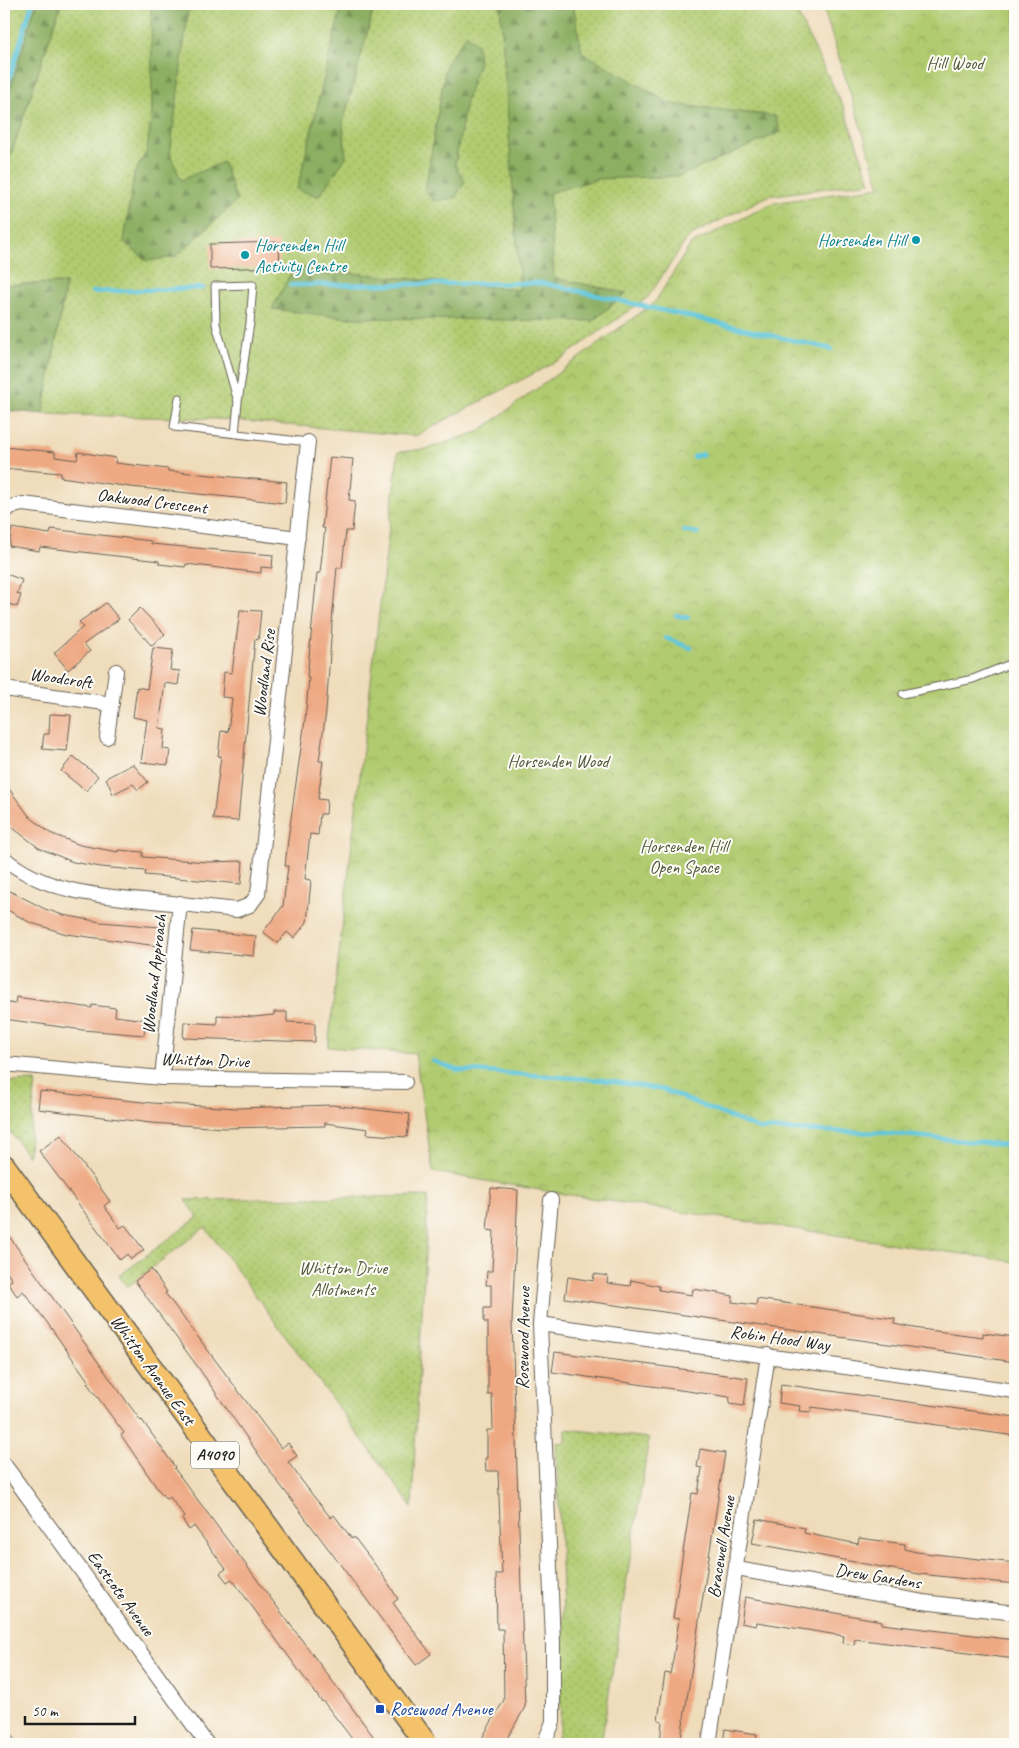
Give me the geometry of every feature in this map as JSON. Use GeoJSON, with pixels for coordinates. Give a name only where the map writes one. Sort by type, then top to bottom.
{"type":"FeatureCollection","features":[{"type":"Feature","properties":{"kind":"main road","name":"Whitton Avenue East"},"geometry":{"type":"LineString","coordinates":[[4,1166],[426,1744]]}},
{"type":"Feature","properties":{"kind":"street","name":"Woodland Rise"},"geometry":{"type":"LineString","coordinates":[[180,903],[238,910],[250,905],[258,894],[308,442]]}},
{"type":"Feature","properties":{"kind":"street","name":"Oakwood Crescent"},"geometry":{"type":"LineString","coordinates":[[4,513],[10,507],[23,504],[298,538]]}},
{"type":"Feature","properties":{"kind":"street","name":"Woodcroft"},"geometry":{"type":"LineString","coordinates":[[107,736],[116,671]]}},
{"type":"Feature","properties":{"kind":"street","name":"Woodcroft"},"geometry":{"type":"LineString","coordinates":[[4,689],[112,704]]}},
{"type":"Feature","properties":{"kind":"street"},"geometry":{"type":"LineString","coordinates":[[4,858],[36,879],[66,890],[101,896],[180,903]]}},
{"type":"Feature","properties":{"kind":"street","name":"Woodland Approach"},"geometry":{"type":"LineString","coordinates":[[162,1078],[180,903]]}},
{"type":"Feature","properties":{"kind":"street","name":"Whitton Drive"},"geometry":{"type":"LineString","coordinates":[[4,1064],[162,1078],[405,1082]]}},
{"type":"Feature","properties":{"kind":"street","name":"Rosewood Avenue"},"geometry":{"type":"LineString","coordinates":[[544,1744],[553,1722],[553,1642],[540,1324],[551,1200]]}},
{"type":"Feature","properties":{"kind":"street","name":"Robin Hood Way"},"geometry":{"type":"LineString","coordinates":[[540,1324],[1015,1390]]}},
{"type":"Feature","properties":{"kind":"street","name":"Bracewell Avenue"},"geometry":{"type":"LineString","coordinates":[[709,1744],[768,1355]]}},
{"type":"Feature","properties":{"kind":"street","name":"Eastcote Avenue"},"geometry":{"type":"LineString","coordinates":[[4,1464],[207,1744]]}},
{"type":"Feature","properties":{"kind":"street","name":"Drew Gardens"},"geometry":{"type":"LineString","coordinates":[[736,1569],[914,1600],[1015,1613]]}},
{"type":"Feature","properties":{"kind":"street"},"geometry":{"type":"LineString","coordinates":[[4,1738],[8,1744]]}},
{"type":"Feature","properties":{"kind":"lane"},"geometry":{"type":"LineString","coordinates":[[235,434],[250,323],[253,285],[215,286],[216,324],[238,402]]}},
{"type":"Feature","properties":{"kind":"lane"},"geometry":{"type":"LineString","coordinates":[[178,398],[174,427],[308,442]]}},
{"type":"Feature","properties":{"kind":"lane"},"geometry":{"type":"LineString","coordinates":[[904,694],[973,679],[1015,662]]}},
{"type":"Feature","properties":{"kind":"green space"},"geometry":{"type":"Polygon","coordinates":[[[4,4],[36,4],[4,109],[4,4]]]}},
{"type":"Feature","properties":{"kind":"green space"},"geometry":{"type":"Polygon","coordinates":[[[36,4],[61,4],[4,175],[4,109],[36,4]]]}},
{"type":"Feature","properties":{"kind":"green space","name":"Horsenden Hill Activity Centre"},"geometry":{"type":"Polygon","coordinates":[[[61,4],[782,4],[796,11],[845,110],[870,182],[768,196],[689,236],[648,297],[561,359],[415,436],[218,419],[43,414],[66,283],[4,285],[4,175],[61,4]]]}},
{"type":"Feature","properties":{"kind":"green space"},"geometry":{"type":"Polygon","coordinates":[[[151,4],[189,4],[170,154],[181,180],[223,162],[237,201],[175,257],[147,261],[124,242],[134,174],[147,151],[152,111],[151,4]]]}},
{"type":"Feature","properties":{"kind":"green space"},"geometry":{"type":"Polygon","coordinates":[[[342,4],[375,4],[343,123],[346,157],[319,196],[297,190],[342,4]]]}},
{"type":"Feature","properties":{"kind":"green space"},"geometry":{"type":"Polygon","coordinates":[[[500,4],[573,4],[582,52],[671,104],[775,116],[781,132],[680,176],[598,179],[549,193],[554,278],[627,293],[592,321],[349,318],[272,309],[294,267],[520,290],[500,4]]]}},
{"type":"Feature","properties":{"kind":"green space","name":"Horsenden Hill Open Space"},"geometry":{"type":"Polygon","coordinates":[[[822,4],[1015,4],[1015,1262],[570,1195],[433,1172],[415,1054],[328,1047],[398,452],[427,449],[478,432],[655,302],[691,244],[773,203],[880,187],[822,4]]]}},
{"type":"Feature","properties":{"kind":"green space"},"geometry":{"type":"Polygon","coordinates":[[[467,34],[477,44],[479,62],[466,101],[455,165],[465,181],[455,198],[434,201],[425,190],[446,64],[467,34]]]}},
{"type":"Feature","properties":{"kind":"green space"},"geometry":{"type":"Polygon","coordinates":[[[66,283],[43,414],[4,410],[4,285],[66,283]]]}},
{"type":"Feature","properties":{"kind":"green space"},"geometry":{"type":"Polygon","coordinates":[[[36,1081],[28,1156],[4,1123],[4,1082],[36,1081]]]}},
{"type":"Feature","properties":{"kind":"green space","name":"Whitton Drive Allotments"},"geometry":{"type":"Polygon","coordinates":[[[428,1196],[412,1507],[205,1227],[127,1287],[119,1276],[198,1217],[186,1200],[428,1196]]]}},
{"type":"Feature","properties":{"kind":"green space"},"geometry":{"type":"Polygon","coordinates":[[[566,1429],[649,1438],[601,1744],[555,1744],[560,1727],[563,1610],[556,1443],[566,1442],[566,1429]]]}},
{"type":"Feature","properties":{"kind":"building","name":"Horsenden Hill Activity Centre"},"geometry":{"type":"Polygon","coordinates":[[[279,242],[280,267],[210,269],[210,244],[279,242]]]}},
{"type":"Feature","properties":{"kind":"building"},"geometry":{"type":"Polygon","coordinates":[[[4,447],[55,452],[55,457],[77,460],[78,452],[116,458],[115,463],[168,469],[168,471],[287,482],[285,503],[131,487],[60,477],[61,473],[14,469],[4,471],[4,447]]]}},
{"type":"Feature","properties":{"kind":"building"},"geometry":{"type":"Polygon","coordinates":[[[330,457],[353,459],[349,500],[355,501],[352,531],[346,531],[342,568],[337,567],[326,712],[319,761],[323,761],[318,799],[327,800],[326,814],[320,814],[318,835],[310,834],[305,879],[311,880],[307,922],[294,938],[287,932],[278,943],[263,932],[283,906],[288,866],[285,866],[288,839],[305,720],[309,678],[307,678],[317,573],[320,573],[325,528],[322,528],[330,457]]]}},
{"type":"Feature","properties":{"kind":"building"},"geometry":{"type":"Polygon","coordinates":[[[12,528],[50,534],[51,529],[151,541],[151,544],[273,555],[272,568],[261,567],[261,573],[186,564],[185,567],[159,564],[159,561],[40,547],[39,551],[9,546],[12,528]]]}},
{"type":"Feature","properties":{"kind":"building"},"geometry":{"type":"Polygon","coordinates":[[[4,573],[22,580],[17,594],[21,595],[17,607],[4,602],[4,573]]]}},
{"type":"Feature","properties":{"kind":"building"},"geometry":{"type":"Polygon","coordinates":[[[106,603],[119,619],[84,644],[90,651],[68,670],[54,653],[83,627],[79,622],[106,603]]]}},
{"type":"Feature","properties":{"kind":"building"},"geometry":{"type":"Polygon","coordinates":[[[140,608],[165,634],[152,646],[128,620],[140,608]]]}},
{"type":"Feature","properties":{"kind":"building"},"geometry":{"type":"Polygon","coordinates":[[[240,610],[261,611],[258,640],[255,639],[238,821],[213,819],[221,756],[218,756],[221,731],[228,732],[232,698],[222,697],[224,672],[232,673],[240,610]]]}},
{"type":"Feature","properties":{"kind":"building"},"geometry":{"type":"Polygon","coordinates":[[[153,648],[173,650],[170,670],[180,671],[178,685],[165,683],[159,728],[165,729],[163,749],[170,750],[168,765],[141,762],[147,720],[133,717],[137,687],[147,689],[153,648]]]}},
{"type":"Feature","properties":{"kind":"building"},"geometry":{"type":"Polygon","coordinates":[[[50,714],[71,715],[67,751],[42,749],[44,734],[49,734],[50,714]]]}},
{"type":"Feature","properties":{"kind":"building"},"geometry":{"type":"Polygon","coordinates":[[[73,756],[98,776],[86,791],[61,771],[73,756]]]}},
{"type":"Feature","properties":{"kind":"building"},"geometry":{"type":"Polygon","coordinates":[[[133,764],[148,782],[138,790],[133,784],[113,794],[106,778],[133,764]]]}},
{"type":"Feature","properties":{"kind":"building"},"geometry":{"type":"Polygon","coordinates":[[[4,782],[29,816],[50,833],[80,845],[118,852],[118,850],[143,852],[143,857],[207,862],[243,861],[241,884],[145,875],[146,871],[101,867],[73,862],[39,848],[4,821],[4,782]]]}},
{"type":"Feature","properties":{"kind":"building"},"geometry":{"type":"Polygon","coordinates":[[[4,888],[45,909],[63,915],[101,922],[160,927],[158,946],[66,934],[29,922],[4,908],[4,888]]]}},
{"type":"Feature","properties":{"kind":"building"},"geometry":{"type":"Polygon","coordinates":[[[193,930],[256,936],[254,956],[190,950],[193,930]]]}},
{"type":"Feature","properties":{"kind":"building"},"geometry":{"type":"Polygon","coordinates":[[[16,997],[92,1008],[92,1005],[116,1008],[115,1016],[146,1020],[144,1035],[83,1030],[4,1019],[4,1002],[15,1004],[16,997]]]}},
{"type":"Feature","properties":{"kind":"building"},"geometry":{"type":"Polygon","coordinates":[[[274,1012],[287,1012],[287,1022],[315,1023],[315,1042],[183,1038],[184,1022],[217,1024],[217,1015],[254,1017],[274,1015],[274,1012]]]}},
{"type":"Feature","properties":{"kind":"building"},"geometry":{"type":"Polygon","coordinates":[[[40,1091],[152,1103],[237,1108],[332,1105],[410,1114],[407,1137],[367,1134],[368,1129],[325,1123],[325,1126],[224,1128],[151,1123],[38,1109],[40,1091]]]}},
{"type":"Feature","properties":{"kind":"building"},"geometry":{"type":"Polygon","coordinates":[[[61,1135],[110,1201],[104,1206],[120,1228],[125,1225],[144,1250],[131,1259],[127,1254],[120,1260],[39,1151],[61,1135]]]}},
{"type":"Feature","properties":{"kind":"building"},"geometry":{"type":"Polygon","coordinates":[[[491,1188],[518,1190],[512,1322],[525,1707],[504,1744],[488,1744],[481,1740],[504,1700],[503,1629],[497,1629],[496,1574],[502,1574],[498,1471],[486,1471],[485,1458],[487,1458],[487,1430],[493,1430],[492,1394],[488,1395],[488,1322],[484,1322],[484,1308],[491,1308],[491,1285],[486,1285],[487,1271],[492,1271],[494,1231],[487,1230],[491,1188]]]}},
{"type":"Feature","properties":{"kind":"building"},"geometry":{"type":"Polygon","coordinates":[[[4,1229],[103,1369],[142,1420],[174,1468],[379,1744],[356,1744],[322,1702],[232,1579],[227,1582],[220,1573],[226,1569],[194,1526],[189,1530],[182,1519],[185,1517],[170,1497],[166,1499],[157,1488],[121,1435],[124,1433],[87,1383],[89,1382],[46,1321],[23,1291],[17,1296],[8,1283],[12,1280],[4,1268],[4,1229]]]}},
{"type":"Feature","properties":{"kind":"building"},"geometry":{"type":"Polygon","coordinates":[[[151,1269],[167,1292],[165,1293],[281,1448],[288,1443],[297,1456],[288,1462],[311,1493],[331,1518],[334,1515],[352,1539],[354,1537],[385,1578],[398,1599],[393,1603],[431,1654],[416,1665],[272,1474],[135,1281],[151,1269]]]}},
{"type":"Feature","properties":{"kind":"building"},"geometry":{"type":"Polygon","coordinates":[[[594,1274],[608,1276],[607,1283],[630,1286],[631,1280],[659,1286],[659,1290],[692,1295],[693,1289],[733,1296],[732,1302],[756,1305],[757,1299],[895,1319],[894,1324],[920,1329],[983,1337],[983,1333],[1015,1337],[1015,1362],[565,1298],[568,1277],[593,1281],[594,1274]]]}},
{"type":"Feature","properties":{"kind":"building"},"geometry":{"type":"Polygon","coordinates":[[[555,1352],[748,1378],[744,1406],[729,1404],[730,1397],[552,1372],[555,1352]]]}},
{"type":"Feature","properties":{"kind":"building"},"geometry":{"type":"Polygon","coordinates":[[[781,1384],[1015,1417],[1015,1436],[812,1407],[811,1412],[799,1411],[800,1406],[779,1403],[781,1384]]]}},
{"type":"Feature","properties":{"kind":"building"},"geometry":{"type":"Polygon","coordinates":[[[700,1449],[725,1453],[680,1744],[660,1744],[662,1721],[658,1720],[665,1673],[670,1674],[673,1660],[679,1619],[673,1618],[692,1493],[698,1494],[702,1468],[697,1467],[700,1449]]]}},
{"type":"Feature","properties":{"kind":"building"},"geometry":{"type":"Polygon","coordinates":[[[757,1519],[805,1528],[804,1533],[858,1544],[859,1538],[905,1544],[905,1549],[916,1552],[1015,1563],[1015,1584],[919,1574],[752,1543],[757,1519]]]}},
{"type":"Feature","properties":{"kind":"building"},"geometry":{"type":"Polygon","coordinates":[[[745,1597],[882,1621],[882,1624],[1015,1640],[1015,1659],[855,1639],[854,1645],[843,1643],[844,1636],[757,1622],[756,1626],[741,1623],[745,1597]]]}},
{"type":"Feature","properties":{"kind":"building"},"geometry":{"type":"Polygon","coordinates":[[[725,1729],[757,1734],[755,1744],[723,1744],[725,1729]]]}},
{"type":"Feature","properties":{"kind":"waterway"},"geometry":{"type":"LineString","coordinates":[[4,96],[32,4]]}},
{"type":"Feature","properties":{"kind":"waterway"},"geometry":{"type":"LineString","coordinates":[[290,285],[543,283],[831,349]]}},
{"type":"Feature","properties":{"kind":"waterway"},"geometry":{"type":"LineString","coordinates":[[92,292],[203,288]]}},
{"type":"Feature","properties":{"kind":"waterway"},"geometry":{"type":"LineString","coordinates":[[694,457],[703,454]]}},
{"type":"Feature","properties":{"kind":"waterway"},"geometry":{"type":"LineString","coordinates":[[684,531],[698,533]]}},
{"type":"Feature","properties":{"kind":"waterway"},"geometry":{"type":"LineString","coordinates":[[676,615],[688,618]]}},
{"type":"Feature","properties":{"kind":"waterway"},"geometry":{"type":"LineString","coordinates":[[666,638],[691,648]]}},
{"type":"Feature","properties":{"kind":"waterway"},"geometry":{"type":"LineString","coordinates":[[433,1061],[457,1070],[603,1080],[664,1090],[759,1129],[884,1133],[1015,1146]]}},
{"type":"Feature","properties":{"kind":"place","name":"Horsenden Hill"},"geometry":{"type":"Point","coordinates":[916,240]}},
{"type":"Feature","properties":{"kind":"place","name":"Horsenden Hill Activity Centre"},"geometry":{"type":"Point","coordinates":[245,255]}},
{"type":"Feature","properties":{"kind":"place","name":"Rosewood Avenue"},"geometry":{"type":"Point","coordinates":[380,1709]}},
{"type":"Feature","properties":{"kind":"park label","name":"Hill Wood"},"geometry":{"type":"Point","coordinates":[955,63]}},
{"type":"Feature","properties":{"kind":"park label","name":"Horsenden Wood"},"geometry":{"type":"Point","coordinates":[558,761]}}]}
